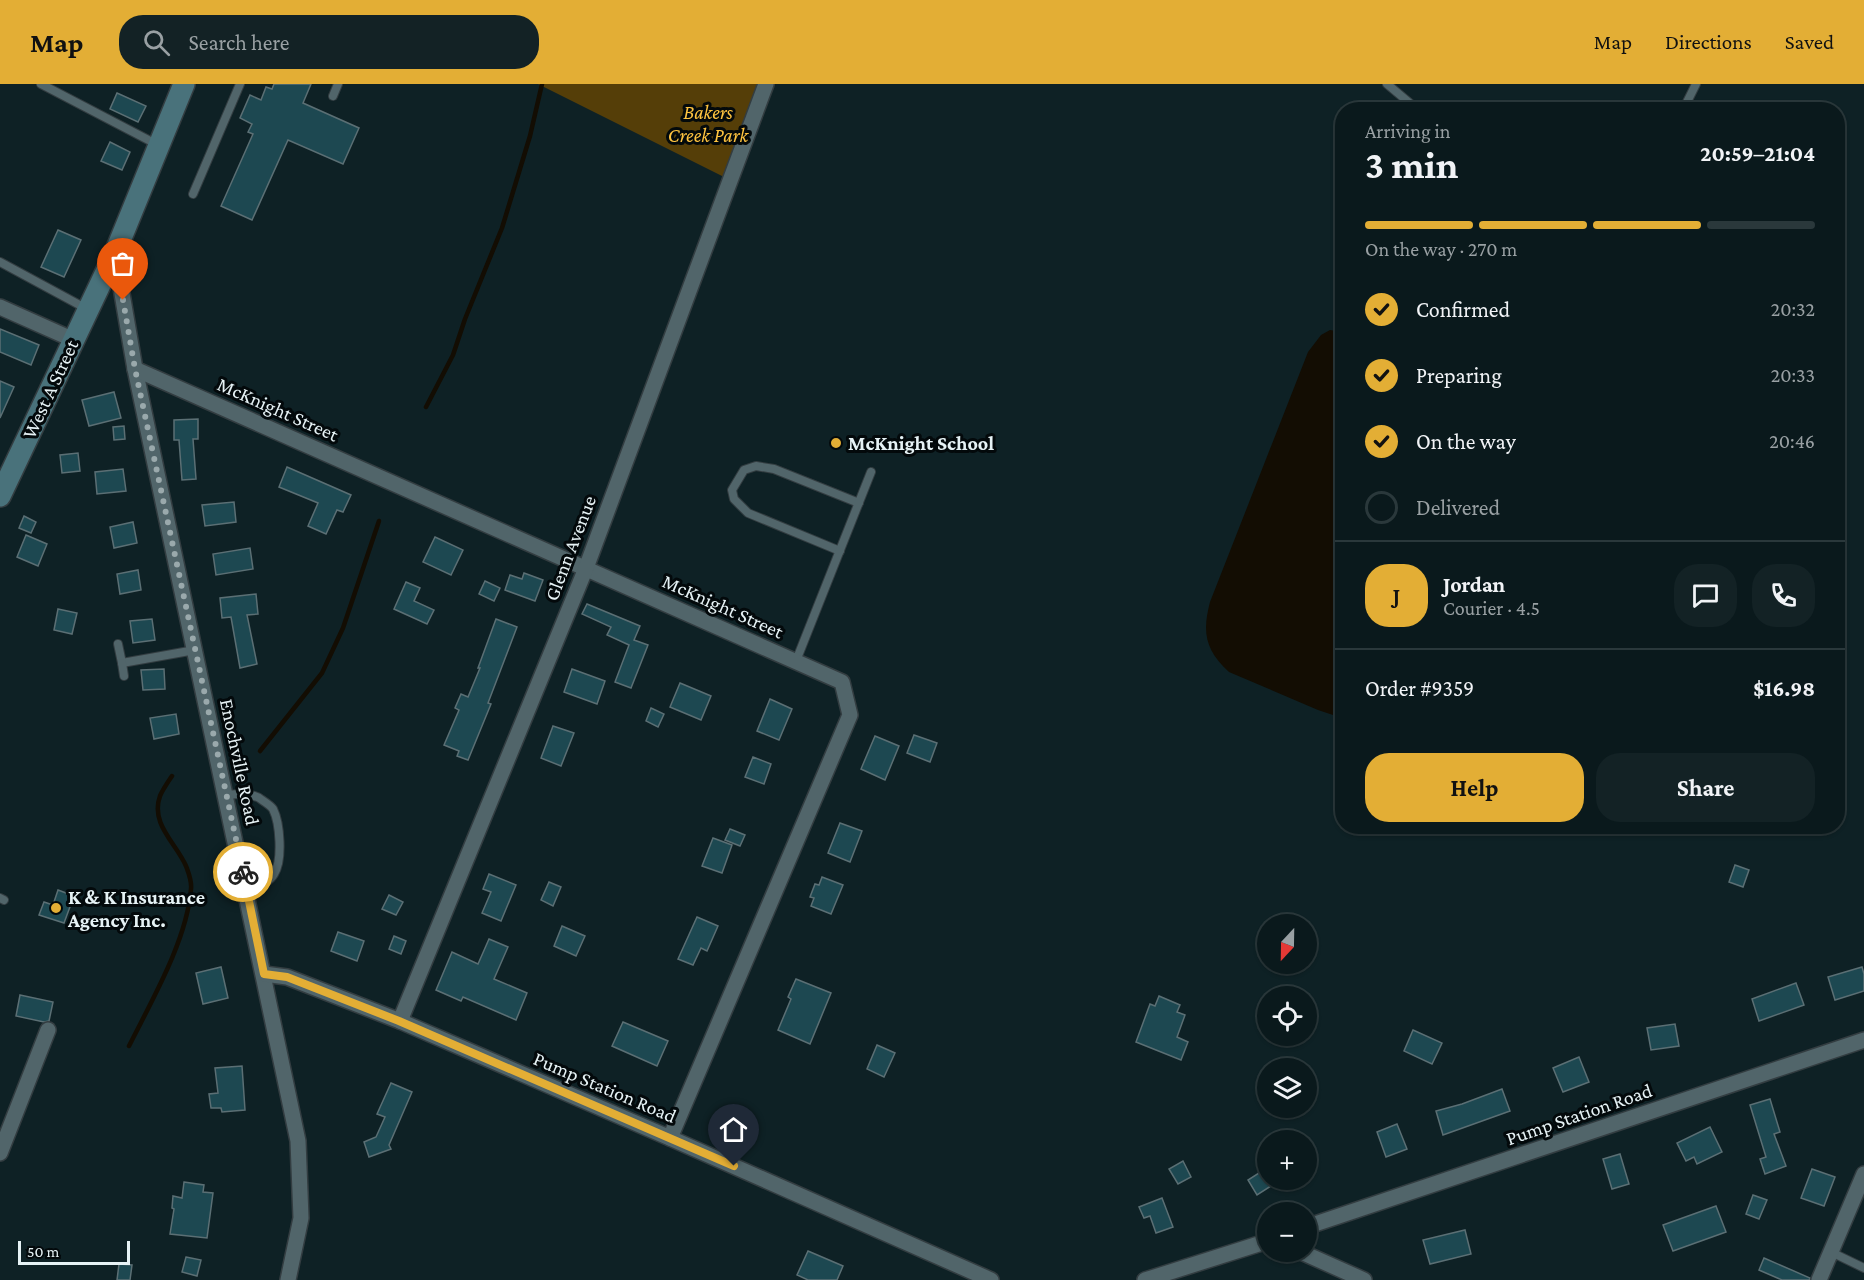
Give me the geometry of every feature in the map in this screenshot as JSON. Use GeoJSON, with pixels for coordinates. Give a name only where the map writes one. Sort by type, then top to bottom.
{"type":"FeatureCollection","features":[{"type":"Feature","properties":{"kind":"street","name":"West A Street"},"geometry":{"type":"LineString","coordinates":[[0,496],[115,253],[184,84]]}},
{"type":"Feature","properties":{"kind":"street","name":"Glenn Avenue"},"geometry":{"type":"LineString","coordinates":[[399,1021],[586,568],[765,84]]}},
{"type":"Feature","properties":{"kind":"street","name":"Enochville Road"},"geometry":{"type":"LineString","coordinates":[[115,253],[135,369],[298,1141],[301,1218],[288,1280]]}},
{"type":"Feature","properties":{"kind":"street"},"geometry":{"type":"LineString","coordinates":[[0,307],[74,340]]}},
{"type":"Feature","properties":{"kind":"street","name":"McKnight Street"},"geometry":{"type":"LineString","coordinates":[[135,369],[842,682],[850,715],[670,1138]]}},
{"type":"Feature","properties":{"kind":"street","name":"Pump Station Road"},"geometry":{"type":"LineString","coordinates":[[264,974],[287,977],[399,1021],[992,1280]]}},
{"type":"Feature","properties":{"kind":"street"},"geometry":{"type":"LineString","coordinates":[[0,1153],[48,1030]]}},
{"type":"Feature","properties":{"kind":"street","name":"Pump Station Road"},"geometry":{"type":"LineString","coordinates":[[1317,1223],[1864,1040]]}},
{"type":"Feature","properties":{"kind":"street"},"geometry":{"type":"LineString","coordinates":[[1819,1280],[1864,1174]]}},
{"type":"Feature","properties":{"kind":"street"},"geometry":{"type":"LineString","coordinates":[[1145,1280],[1257,1244]]}},
{"type":"Feature","properties":{"kind":"street"},"geometry":{"type":"LineString","coordinates":[[1317,1259],[1364,1280]]}},
{"type":"Feature","properties":{"kind":"lane"},"geometry":{"type":"LineString","coordinates":[[41,84],[159,146]]}},
{"type":"Feature","properties":{"kind":"lane"},"geometry":{"type":"LineString","coordinates":[[193,194],[240,84]]}},
{"type":"Feature","properties":{"kind":"lane"},"geometry":{"type":"LineString","coordinates":[[333,96],[338,84]]}},
{"type":"Feature","properties":{"kind":"lane"},"geometry":{"type":"LineString","coordinates":[[1387,84],[1408,102]]}},
{"type":"Feature","properties":{"kind":"lane"},"geometry":{"type":"LineString","coordinates":[[1689,102],[1696,84]]}},
{"type":"Feature","properties":{"kind":"lane"},"geometry":{"type":"LineString","coordinates":[[0,261],[88,309]]}},
{"type":"Feature","properties":{"kind":"lane"},"geometry":{"type":"LineString","coordinates":[[840,551],[748,513],[734,499],[732,490],[744,470],[756,466],[774,469],[859,503]]}},
{"type":"Feature","properties":{"kind":"lane"},"geometry":{"type":"LineString","coordinates":[[796,661],[871,472]]}},
{"type":"Feature","properties":{"kind":"lane"},"geometry":{"type":"LineString","coordinates":[[118,644],[124,676]]}},
{"type":"Feature","properties":{"kind":"lane"},"geometry":{"type":"LineString","coordinates":[[122,663],[195,650]]}},
{"type":"Feature","properties":{"kind":"lane"},"geometry":{"type":"LineString","coordinates":[[226,795],[248,794],[262,799],[273,809],[279,838],[279,859],[274,874],[267,882],[247,891]]}},
{"type":"Feature","properties":{"kind":"lane"},"geometry":{"type":"LineString","coordinates":[[1831,1252],[1864,1268]]}},
{"type":"Feature","properties":{"kind":"green space","name":"Bakers Creek Park"},"geometry":{"type":"Polygon","coordinates":[[[538,84],[766,84],[730,180],[538,84]]]}},
{"type":"Feature","properties":{"kind":"shaded area"},"geometry":{"type":"Polygon","coordinates":[[[1330,330],[1335,331],[1335,716],[1229,672],[1210,648],[1206,632],[1210,602],[1308,352],[1321,335],[1330,330]]]}},
{"type":"Feature","properties":{"kind":"building"},"geometry":{"type":"Polygon","coordinates":[[[274,84],[311,84],[303,103],[359,128],[343,164],[288,140],[252,220],[221,206],[253,134],[248,132],[252,124],[240,118],[250,95],[261,100],[266,87],[272,89],[274,84]]]}},
{"type":"Feature","properties":{"kind":"building"},"geometry":{"type":"Polygon","coordinates":[[[117,93],[146,106],[138,122],[110,109],[117,93]]]}},
{"type":"Feature","properties":{"kind":"building"},"geometry":{"type":"Polygon","coordinates":[[[110,142],[130,152],[122,170],[101,161],[110,142]]]}},
{"type":"Feature","properties":{"kind":"building"},"geometry":{"type":"Polygon","coordinates":[[[58,230],[81,240],[64,277],[41,267],[58,230]]]}},
{"type":"Feature","properties":{"kind":"building"},"geometry":{"type":"Polygon","coordinates":[[[0,329],[39,345],[31,365],[0,352],[0,329]]]}},
{"type":"Feature","properties":{"kind":"building"},"geometry":{"type":"Polygon","coordinates":[[[0,381],[14,387],[0,418],[0,381]]]}},
{"type":"Feature","properties":{"kind":"building"},"geometry":{"type":"Polygon","coordinates":[[[114,392],[121,418],[89,426],[82,400],[114,392]]]}},
{"type":"Feature","properties":{"kind":"building"},"geometry":{"type":"Polygon","coordinates":[[[198,419],[198,439],[193,439],[196,479],[182,480],[179,440],[174,440],[174,420],[198,419]]]}},
{"type":"Feature","properties":{"kind":"building"},"geometry":{"type":"Polygon","coordinates":[[[124,426],[125,439],[114,440],[113,427],[124,426]]]}},
{"type":"Feature","properties":{"kind":"building"},"geometry":{"type":"Polygon","coordinates":[[[78,453],[80,471],[62,473],[60,455],[78,453]]]}},
{"type":"Feature","properties":{"kind":"building"},"geometry":{"type":"Polygon","coordinates":[[[287,467],[351,495],[343,512],[337,510],[326,534],[308,526],[318,503],[279,487],[287,467]]]}},
{"type":"Feature","properties":{"kind":"building"},"geometry":{"type":"Polygon","coordinates":[[[123,469],[126,491],[97,494],[95,472],[123,469]]]}},
{"type":"Feature","properties":{"kind":"building"},"geometry":{"type":"Polygon","coordinates":[[[234,502],[236,522],[205,526],[202,505],[234,502]]]}},
{"type":"Feature","properties":{"kind":"building"},"geometry":{"type":"Polygon","coordinates":[[[24,516],[36,522],[31,533],[19,528],[24,516]]]}},
{"type":"Feature","properties":{"kind":"building"},"geometry":{"type":"Polygon","coordinates":[[[133,522],[137,543],[114,548],[110,527],[133,522]]]}},
{"type":"Feature","properties":{"kind":"building"},"geometry":{"type":"Polygon","coordinates":[[[26,535],[47,544],[38,566],[17,557],[26,535]]]}},
{"type":"Feature","properties":{"kind":"building"},"geometry":{"type":"Polygon","coordinates":[[[435,537],[463,550],[451,575],[423,562],[435,537]]]}},
{"type":"Feature","properties":{"kind":"building"},"geometry":{"type":"Polygon","coordinates":[[[250,548],[253,569],[216,575],[213,554],[250,548]]]}},
{"type":"Feature","properties":{"kind":"building"},"geometry":{"type":"Polygon","coordinates":[[[138,570],[141,590],[120,594],[117,574],[138,570]]]}},
{"type":"Feature","properties":{"kind":"building"},"geometry":{"type":"Polygon","coordinates":[[[524,573],[543,580],[535,601],[505,590],[510,575],[522,579],[524,573]]]}},
{"type":"Feature","properties":{"kind":"building"},"geometry":{"type":"Polygon","coordinates":[[[485,581],[500,588],[494,601],[479,594],[485,581]]]}},
{"type":"Feature","properties":{"kind":"building"},"geometry":{"type":"Polygon","coordinates":[[[406,582],[420,588],[414,601],[434,610],[427,624],[394,609],[406,582]]]}},
{"type":"Feature","properties":{"kind":"building"},"geometry":{"type":"Polygon","coordinates":[[[256,594],[258,614],[247,615],[257,664],[240,668],[231,617],[222,618],[220,598],[256,594]]]}},
{"type":"Feature","properties":{"kind":"building"},"geometry":{"type":"Polygon","coordinates":[[[587,604],[640,626],[634,640],[648,645],[631,688],[615,682],[629,645],[607,635],[611,627],[582,614],[587,604]]]}},
{"type":"Feature","properties":{"kind":"building"},"geometry":{"type":"Polygon","coordinates":[[[58,609],[77,613],[72,634],[54,630],[58,609]]]}},
{"type":"Feature","properties":{"kind":"building"},"geometry":{"type":"Polygon","coordinates":[[[152,619],[155,640],[133,643],[130,621],[152,619]]]}},
{"type":"Feature","properties":{"kind":"building"},"geometry":{"type":"Polygon","coordinates":[[[496,619],[517,627],[488,703],[491,704],[468,760],[457,756],[459,751],[444,745],[459,710],[455,708],[461,694],[468,697],[496,619]]]}},
{"type":"Feature","properties":{"kind":"building"},"geometry":{"type":"Polygon","coordinates":[[[164,669],[165,689],[143,690],[141,670],[164,669]]]}},
{"type":"Feature","properties":{"kind":"building"},"geometry":{"type":"Polygon","coordinates":[[[572,669],[605,681],[597,704],[564,692],[572,669]]]}},
{"type":"Feature","properties":{"kind":"building"},"geometry":{"type":"Polygon","coordinates":[[[680,683],[711,696],[701,720],[670,707],[680,683]]]}},
{"type":"Feature","properties":{"kind":"building"},"geometry":{"type":"Polygon","coordinates":[[[770,699],[792,709],[779,740],[757,731],[770,699]]]}},
{"type":"Feature","properties":{"kind":"building"},"geometry":{"type":"Polygon","coordinates":[[[651,708],[664,714],[658,727],[646,721],[651,708]]]}},
{"type":"Feature","properties":{"kind":"building"},"geometry":{"type":"Polygon","coordinates":[[[176,714],[179,734],[154,739],[150,718],[176,714]]]}},
{"type":"Feature","properties":{"kind":"building"},"geometry":{"type":"Polygon","coordinates":[[[553,726],[574,733],[561,766],[541,758],[553,726]]]}},
{"type":"Feature","properties":{"kind":"building"},"geometry":{"type":"Polygon","coordinates":[[[914,735],[937,743],[930,762],[907,753],[914,735]]]}},
{"type":"Feature","properties":{"kind":"building"},"geometry":{"type":"Polygon","coordinates":[[[875,736],[899,746],[885,780],[861,769],[875,736]]]}},
{"type":"Feature","properties":{"kind":"building"},"geometry":{"type":"Polygon","coordinates":[[[753,757],[771,764],[764,784],[745,777],[753,757]]]}},
{"type":"Feature","properties":{"kind":"building"},"geometry":{"type":"Polygon","coordinates":[[[840,823],[862,831],[850,862],[828,853],[840,823]]]}},
{"type":"Feature","properties":{"kind":"building"},"geometry":{"type":"Polygon","coordinates":[[[730,829],[745,835],[740,846],[725,840],[730,829]]]}},
{"type":"Feature","properties":{"kind":"building"},"geometry":{"type":"Polygon","coordinates":[[[713,838],[732,845],[722,873],[702,866],[713,838]]]}},
{"type":"Feature","properties":{"kind":"building"},"geometry":{"type":"Polygon","coordinates":[[[1735,865],[1749,870],[1743,887],[1729,882],[1735,865]]]}},
{"type":"Feature","properties":{"kind":"building"},"geometry":{"type":"Polygon","coordinates":[[[489,874],[516,885],[501,921],[482,913],[491,892],[483,889],[489,874]]]}},
{"type":"Feature","properties":{"kind":"building"},"geometry":{"type":"Polygon","coordinates":[[[822,877],[843,885],[831,914],[811,906],[814,898],[810,897],[815,884],[819,885],[822,877]]]}},
{"type":"Feature","properties":{"kind":"building"},"geometry":{"type":"Polygon","coordinates":[[[549,882],[561,887],[553,906],[541,900],[549,882]]]}},
{"type":"Feature","properties":{"kind":"building"},"geometry":{"type":"Polygon","coordinates":[[[58,890],[74,896],[64,923],[39,915],[44,902],[53,905],[58,890]]]}},
{"type":"Feature","properties":{"kind":"building"},"geometry":{"type":"Polygon","coordinates":[[[389,895],[403,902],[396,915],[382,909],[389,895]]]}},
{"type":"Feature","properties":{"kind":"building"},"geometry":{"type":"Polygon","coordinates":[[[697,917],[718,926],[707,951],[701,948],[693,965],[678,959],[697,917]]]}},
{"type":"Feature","properties":{"kind":"building"},"geometry":{"type":"Polygon","coordinates":[[[562,926],[585,936],[576,956],[554,946],[562,926]]]}},
{"type":"Feature","properties":{"kind":"building"},"geometry":{"type":"Polygon","coordinates":[[[338,932],[364,941],[357,961],[331,951],[338,932]]]}},
{"type":"Feature","properties":{"kind":"building"},"geometry":{"type":"Polygon","coordinates":[[[394,936],[406,941],[401,954],[389,949],[394,936]]]}},
{"type":"Feature","properties":{"kind":"building"},"geometry":{"type":"Polygon","coordinates":[[[489,939],[508,947],[494,979],[527,993],[516,1020],[463,997],[461,1001],[436,990],[452,952],[478,964],[489,939]]]}},
{"type":"Feature","properties":{"kind":"building"},"geometry":{"type":"Polygon","coordinates":[[[221,967],[228,998],[203,1004],[196,973],[221,967]]]}},
{"type":"Feature","properties":{"kind":"building"},"geometry":{"type":"Polygon","coordinates":[[[1862,967],[1864,991],[1835,1000],[1828,977],[1862,967]]]}},
{"type":"Feature","properties":{"kind":"building"},"geometry":{"type":"Polygon","coordinates":[[[796,979],[831,993],[810,1044],[778,1030],[791,999],[788,997],[796,979]]]}},
{"type":"Feature","properties":{"kind":"building"},"geometry":{"type":"Polygon","coordinates":[[[1796,983],[1804,1005],[1759,1021],[1752,999],[1796,983]]]}},
{"type":"Feature","properties":{"kind":"building"},"geometry":{"type":"Polygon","coordinates":[[[20,995],[53,1002],[49,1021],[16,1016],[20,995]]]}},
{"type":"Feature","properties":{"kind":"building"},"geometry":{"type":"Polygon","coordinates":[[[1159,996],[1180,1005],[1177,1012],[1185,1015],[1177,1037],[1188,1042],[1181,1060],[1136,1042],[1150,1004],[1155,1006],[1159,996]]]}},
{"type":"Feature","properties":{"kind":"building"},"geometry":{"type":"Polygon","coordinates":[[[623,1022],[668,1041],[657,1066],[612,1046],[623,1022]]]}},
{"type":"Feature","properties":{"kind":"building"},"geometry":{"type":"Polygon","coordinates":[[[1675,1024],[1679,1046],[1651,1050],[1647,1028],[1675,1024]]]}},
{"type":"Feature","properties":{"kind":"building"},"geometry":{"type":"Polygon","coordinates":[[[1413,1030],[1442,1043],[1432,1064],[1404,1051],[1413,1030]]]}},
{"type":"Feature","properties":{"kind":"building"},"geometry":{"type":"Polygon","coordinates":[[[877,1045],[895,1053],[884,1077],[867,1069],[877,1045]]]}},
{"type":"Feature","properties":{"kind":"building"},"geometry":{"type":"Polygon","coordinates":[[[1579,1057],[1589,1082],[1563,1092],[1553,1068],[1579,1057]]]}},
{"type":"Feature","properties":{"kind":"building"},"geometry":{"type":"Polygon","coordinates":[[[242,1066],[245,1110],[222,1112],[221,1108],[211,1108],[209,1094],[218,1093],[215,1068],[242,1066]]]}},
{"type":"Feature","properties":{"kind":"building"},"geometry":{"type":"Polygon","coordinates":[[[391,1083],[412,1092],[389,1145],[391,1149],[369,1157],[364,1142],[376,1137],[385,1117],[377,1114],[391,1083]]]}},
{"type":"Feature","properties":{"kind":"building"},"geometry":{"type":"Polygon","coordinates":[[[1502,1089],[1510,1111],[1443,1135],[1436,1111],[1502,1089]]]}},
{"type":"Feature","properties":{"kind":"building"},"geometry":{"type":"Polygon","coordinates":[[[1770,1099],[1780,1132],[1774,1134],[1786,1166],[1765,1174],[1760,1159],[1766,1157],[1750,1105],[1770,1099]]]}},
{"type":"Feature","properties":{"kind":"building"},"geometry":{"type":"Polygon","coordinates":[[[1397,1124],[1407,1149],[1386,1157],[1377,1132],[1397,1124]]]}},
{"type":"Feature","properties":{"kind":"building"},"geometry":{"type":"Polygon","coordinates":[[[1710,1127],[1722,1152],[1697,1164],[1694,1157],[1686,1161],[1677,1143],[1710,1127]]]}},
{"type":"Feature","properties":{"kind":"building"},"geometry":{"type":"Polygon","coordinates":[[[1620,1154],[1629,1184],[1612,1189],[1603,1159],[1620,1154]]]}},
{"type":"Feature","properties":{"kind":"building"},"geometry":{"type":"Polygon","coordinates":[[[1183,1161],[1191,1177],[1178,1184],[1169,1169],[1183,1161]]]}},
{"type":"Feature","properties":{"kind":"building"},"geometry":{"type":"Polygon","coordinates":[[[1812,1169],[1835,1177],[1824,1206],[1801,1198],[1812,1169]]]}},
{"type":"Feature","properties":{"kind":"building"},"geometry":{"type":"Polygon","coordinates":[[[1257,1174],[1257,1190],[1265,1190],[1257,1195],[1248,1180],[1257,1174]]]}},
{"type":"Feature","properties":{"kind":"building"},"geometry":{"type":"Polygon","coordinates":[[[184,1182],[204,1185],[203,1192],[213,1193],[207,1238],[170,1234],[174,1209],[172,1208],[173,1196],[182,1198],[184,1182]]]}},
{"type":"Feature","properties":{"kind":"building"},"geometry":{"type":"Polygon","coordinates":[[[1753,1195],[1767,1200],[1759,1219],[1746,1214],[1753,1195]]]}},
{"type":"Feature","properties":{"kind":"building"},"geometry":{"type":"Polygon","coordinates":[[[1162,1198],[1173,1227],[1156,1233],[1150,1216],[1144,1218],[1139,1207],[1162,1198]]]}},
{"type":"Feature","properties":{"kind":"building"},"geometry":{"type":"Polygon","coordinates":[[[1716,1206],[1726,1232],[1673,1251],[1663,1225],[1716,1206]]]}},
{"type":"Feature","properties":{"kind":"building"},"geometry":{"type":"Polygon","coordinates":[[[1465,1230],[1471,1254],[1430,1264],[1423,1240],[1465,1230]]]}},
{"type":"Feature","properties":{"kind":"building"},"geometry":{"type":"Polygon","coordinates":[[[808,1251],[843,1266],[837,1280],[808,1280],[797,1275],[808,1251]]]}},
{"type":"Feature","properties":{"kind":"building"},"geometry":{"type":"Polygon","coordinates":[[[186,1257],[201,1260],[197,1276],[182,1272],[186,1257]]]}},
{"type":"Feature","properties":{"kind":"building"},"geometry":{"type":"Polygon","coordinates":[[[1764,1258],[1810,1278],[1809,1280],[1782,1280],[1759,1270],[1764,1258]]]}},
{"type":"Feature","properties":{"kind":"building"},"geometry":{"type":"Polygon","coordinates":[[[119,1264],[132,1265],[130,1280],[117,1280],[119,1264]]]}},
{"type":"Feature","properties":{"kind":"waterway"},"geometry":{"type":"LineString","coordinates":[[426,407],[453,355],[502,228],[530,136],[542,84]]}},
{"type":"Feature","properties":{"kind":"waterway"},"geometry":{"type":"LineString","coordinates":[[260,751],[322,673],[343,628],[379,521]]}},
{"type":"Feature","properties":{"kind":"waterway"},"geometry":{"type":"LineString","coordinates":[[129,1046],[176,949],[188,909],[191,880],[182,858],[158,816],[160,796],[172,776]]}},
{"type":"Feature","properties":{"kind":"way so far"},"geometry":{"type":"LineString","coordinates":[[123,300],[135,369],[243,872]]}},
{"type":"Feature","properties":{"kind":"place","name":"McKnight School"},"geometry":{"type":"Point","coordinates":[836,443]}},
{"type":"Feature","properties":{"kind":"place","name":"K & K Insurance Agency Inc."},"geometry":{"type":"Point","coordinates":[56,908]}},
{"type":"Feature","properties":{"kind":"route"},"geometry":{"type":"LineString","coordinates":[[243,872],[264,974],[287,977],[399,1021],[734,1166]]}}]}
